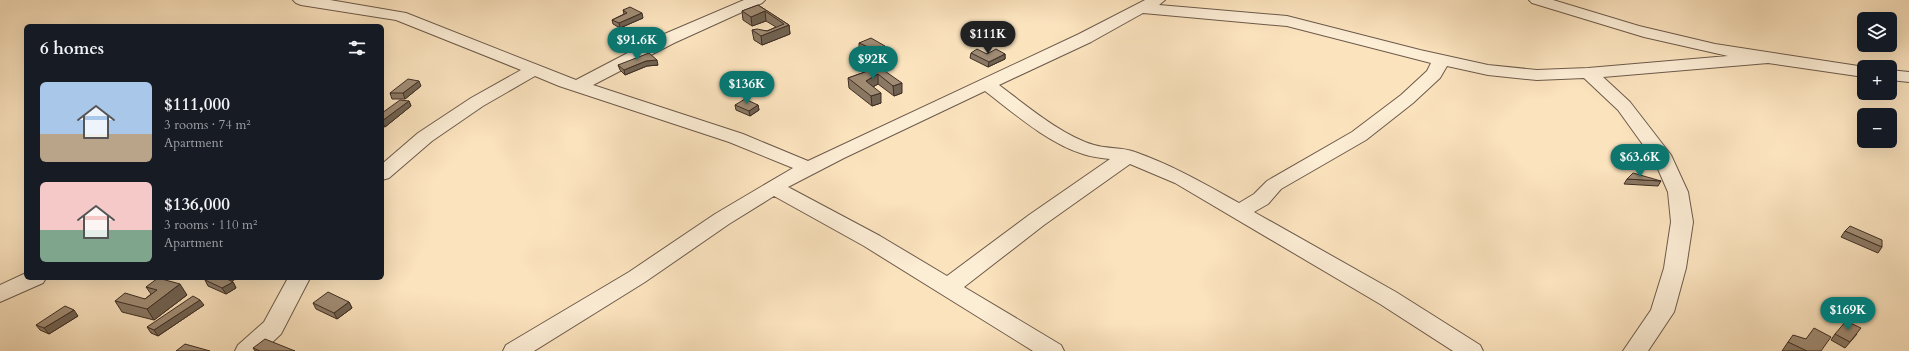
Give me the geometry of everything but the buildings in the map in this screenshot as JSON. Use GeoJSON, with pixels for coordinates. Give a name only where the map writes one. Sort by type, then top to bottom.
{"type":"FeatureCollection","features":[{"type":"Feature","properties":{"kind":"street"},"geometry":{"type":"LineString","coordinates":[[302,0],[400,16],[534,70],[736,138],[809,168]]}},
{"type":"Feature","properties":{"kind":"street"},"geometry":{"type":"LineString","coordinates":[[578,86],[668,39],[757,0]]}},
{"type":"Feature","properties":{"kind":"street"},"geometry":{"type":"LineString","coordinates":[[1537,0],[1609,23],[1667,38],[1772,58],[1857,71]]}},
{"type":"Feature","properties":{"kind":"street"},"geometry":{"type":"LineString","coordinates":[[515,351],[637,277],[722,219],[774,187],[809,168],[1085,38],[1149,4],[1288,21],[1441,60],[1488,70],[1537,75],[1588,73],[1772,58]]}},
{"type":"Feature","properties":{"kind":"street"},"geometry":{"type":"LineString","coordinates":[[1240,211],[1261,200],[1274,185],[1359,136],[1407,99],[1434,74],[1441,60]]}},
{"type":"Feature","properties":{"kind":"street"},"geometry":{"type":"LineString","coordinates":[[384,172],[425,137],[477,102],[534,70]]}},
{"type":"Feature","properties":{"kind":"street"},"geometry":{"type":"LineString","coordinates":[[1588,73],[1624,106],[1664,159],[1678,192],[1682,222],[1675,268],[1662,312],[1634,351]]}},
{"type":"Feature","properties":{"kind":"street"},"geometry":{"type":"LineString","coordinates":[[1897,76],[1909,77]]}},
{"type":"Feature","properties":{"kind":"street"},"geometry":{"type":"LineString","coordinates":[[987,84],[1040,124],[1070,141],[1089,150],[1128,156],[1182,179],[1240,211],[1388,298],[1471,351]]}},
{"type":"Feature","properties":{"kind":"street"},"geometry":{"type":"LineString","coordinates":[[947,288],[1004,242],[1128,156]]}},
{"type":"Feature","properties":{"kind":"street"},"geometry":{"type":"LineString","coordinates":[[774,187],[872,241],[1052,351]]}},
{"type":"Feature","properties":{"kind":"street"},"geometry":{"type":"LineString","coordinates":[[0,294],[31,280]]}},
{"type":"Feature","properties":{"kind":"street"},"geometry":{"type":"LineString","coordinates":[[247,351],[273,328],[298,280]]}}]}
